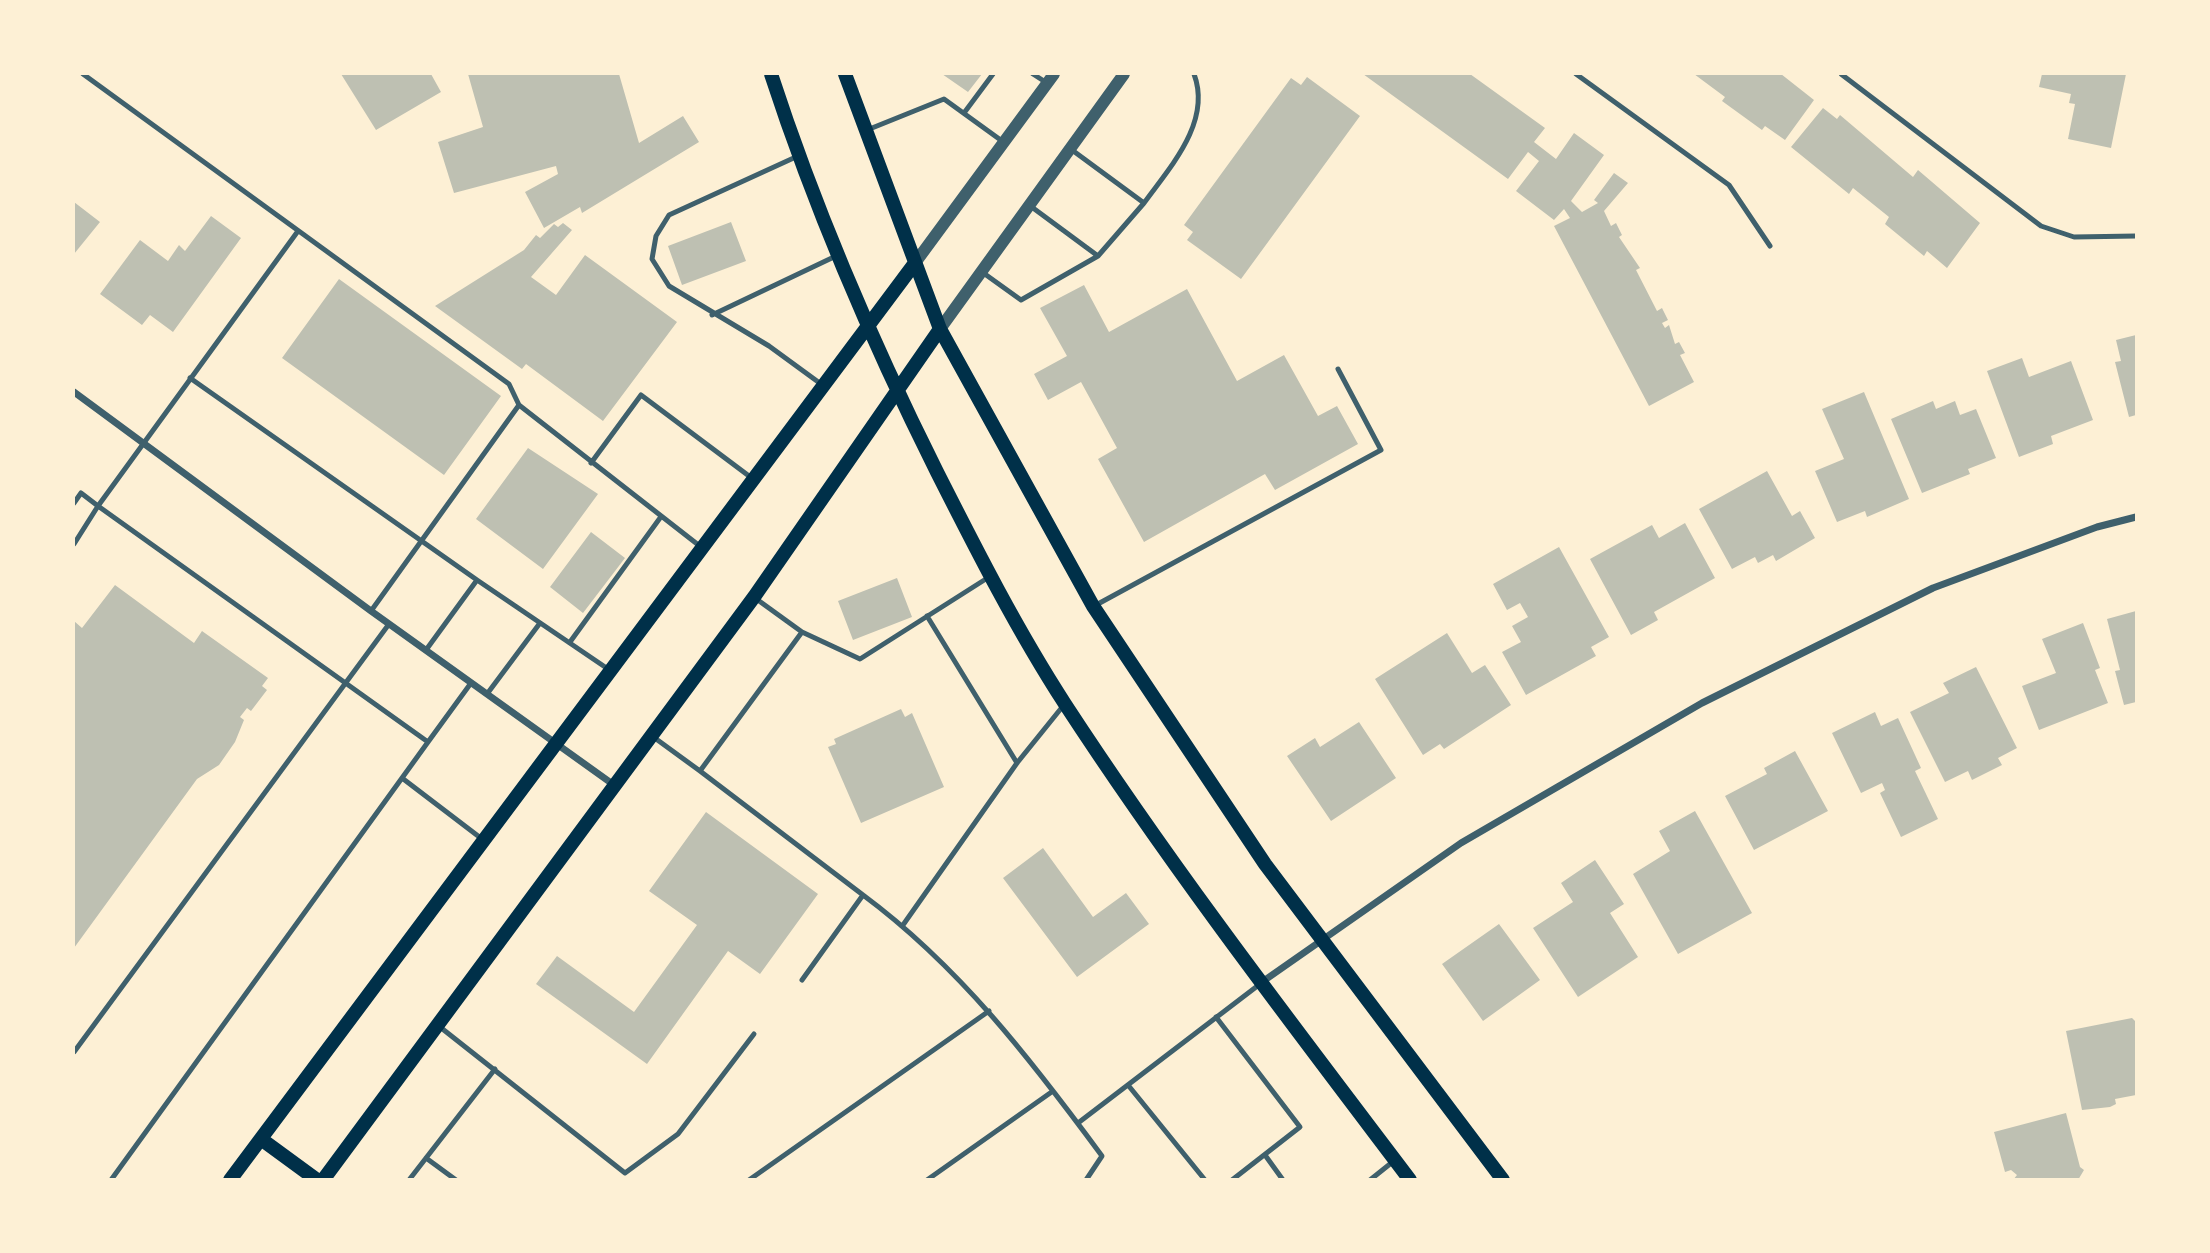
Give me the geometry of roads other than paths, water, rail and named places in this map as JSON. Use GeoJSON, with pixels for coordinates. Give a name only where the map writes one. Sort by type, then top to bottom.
{"type":"FeatureCollection","features":[{"type":"Feature","properties":{"kind":"main road"},"geometry":{"type":"LineString","coordinates":[[771,74],[798,156],[836,256],[897,390],[989,577],[1065,703],[1262,982],[1410,1180]]}},
{"type":"Feature","properties":{"kind":"main road"},"geometry":{"type":"LineString","coordinates":[[845,74],[940,328],[1093,606],[1265,864],[1503,1180]]}},
{"type":"Feature","properties":{"kind":"main road"},"geometry":{"type":"LineString","coordinates":[[230,1180],[915,263]]}},
{"type":"Feature","properties":{"kind":"main road"},"geometry":{"type":"LineString","coordinates":[[323,1180],[754,597],[940,328]]}},
{"type":"Feature","properties":{"kind":"main road"},"geometry":{"type":"LineString","coordinates":[[261,1139],[317,1180]]}},
{"type":"Feature","properties":{"kind":"street"},"geometry":{"type":"LineString","coordinates":[[940,328],[1124,74]]}},
{"type":"Feature","properties":{"kind":"street"},"geometry":{"type":"LineString","coordinates":[[915,263],[1002,141],[1051,78]]}},
{"type":"Feature","properties":{"kind":"street"},"geometry":{"type":"LineString","coordinates":[[74,392],[371,611],[614,785]]}},
{"type":"Feature","properties":{"kind":"street"},"geometry":{"type":"LineString","coordinates":[[1262,982],[1461,843],[1702,703],[1933,588],[2097,527],[2137,517]]}},
{"type":"Feature","properties":{"kind":"lane"},"geometry":{"type":"LineString","coordinates":[[83,74],[509,384],[520,405],[660,518],[702,548]]}},
{"type":"Feature","properties":{"kind":"lane"},"geometry":{"type":"LineString","coordinates":[[964,113],[993,74]]}},
{"type":"Feature","properties":{"kind":"lane"},"geometry":{"type":"LineString","coordinates":[[1033,74],[1051,78]]}},
{"type":"Feature","properties":{"kind":"lane"},"geometry":{"type":"LineString","coordinates":[[981,272],[1021,300],[1098,256],[1144,203],[1187,143],[1197,107],[1194,74]]}},
{"type":"Feature","properties":{"kind":"lane"},"geometry":{"type":"LineString","coordinates":[[1576,74],[1729,186],[1770,246]]}},
{"type":"Feature","properties":{"kind":"lane"},"geometry":{"type":"LineString","coordinates":[[1841,74],[2041,226],[2074,237],[2137,236]]}},
{"type":"Feature","properties":{"kind":"lane"},"geometry":{"type":"LineString","coordinates":[[865,131],[944,99],[1002,141]]}},
{"type":"Feature","properties":{"kind":"lane"},"geometry":{"type":"LineString","coordinates":[[1069,148],[1144,203]]}},
{"type":"Feature","properties":{"kind":"lane"},"geometry":{"type":"LineString","coordinates":[[798,156],[669,215],[656,236],[652,259],[669,286],[712,315],[769,346],[823,385]]}},
{"type":"Feature","properties":{"kind":"lane"},"geometry":{"type":"LineString","coordinates":[[1029,205],[1098,256]]}},
{"type":"Feature","properties":{"kind":"lane"},"geometry":{"type":"LineString","coordinates":[[74,544],[142,443],[298,231]]}},
{"type":"Feature","properties":{"kind":"lane"},"geometry":{"type":"LineString","coordinates":[[712,315],[836,256]]}},
{"type":"Feature","properties":{"kind":"lane"},"geometry":{"type":"LineString","coordinates":[[1093,606],[1381,450],[1338,369]]}},
{"type":"Feature","properties":{"kind":"lane"},"geometry":{"type":"LineString","coordinates":[[190,378],[477,580],[611,670]]}},
{"type":"Feature","properties":{"kind":"lane"},"geometry":{"type":"LineString","coordinates":[[591,463],[641,395],[753,479]]}},
{"type":"Feature","properties":{"kind":"lane"},"geometry":{"type":"LineString","coordinates":[[371,611],[520,405]]}},
{"type":"Feature","properties":{"kind":"lane"},"geometry":{"type":"LineString","coordinates":[[74,503],[81,494],[347,681],[428,742]]}},
{"type":"Feature","properties":{"kind":"lane"},"geometry":{"type":"LineString","coordinates":[[570,642],[660,518]]}},
{"type":"Feature","properties":{"kind":"lane"},"geometry":{"type":"LineString","coordinates":[[754,597],[802,632],[860,659],[989,577]]}},
{"type":"Feature","properties":{"kind":"lane"},"geometry":{"type":"LineString","coordinates":[[426,650],[477,580]]}},
{"type":"Feature","properties":{"kind":"lane"},"geometry":{"type":"LineString","coordinates":[[927,616],[1017,763]]}},
{"type":"Feature","properties":{"kind":"lane"},"geometry":{"type":"LineString","coordinates":[[487,694],[540,623]]}},
{"type":"Feature","properties":{"kind":"lane"},"geometry":{"type":"LineString","coordinates":[[74,1052],[389,624]]}},
{"type":"Feature","properties":{"kind":"lane"},"geometry":{"type":"LineString","coordinates":[[700,771],[802,632]]}},
{"type":"Feature","properties":{"kind":"lane"},"geometry":{"type":"LineString","coordinates":[[111,1180],[471,683]]}},
{"type":"Feature","properties":{"kind":"lane"},"geometry":{"type":"LineString","coordinates":[[903,925],[1017,763],[1065,703]]}},
{"type":"Feature","properties":{"kind":"lane"},"geometry":{"type":"LineString","coordinates":[[652,736],[903,925],[989,1011],[1102,1156],[1086,1180]]}},
{"type":"Feature","properties":{"kind":"lane"},"geometry":{"type":"LineString","coordinates":[[402,778],[485,841]]}},
{"type":"Feature","properties":{"kind":"lane"},"geometry":{"type":"LineString","coordinates":[[802,980],[863,895]]}},
{"type":"Feature","properties":{"kind":"lane"},"geometry":{"type":"LineString","coordinates":[[1078,1123],[1262,982]]}},
{"type":"Feature","properties":{"kind":"lane"},"geometry":{"type":"LineString","coordinates":[[749,1180],[989,1011]]}},
{"type":"Feature","properties":{"kind":"lane"},"geometry":{"type":"LineString","coordinates":[[1216,1017],[1300,1127],[1232,1180]]}},
{"type":"Feature","properties":{"kind":"lane"},"geometry":{"type":"LineString","coordinates":[[437,1025],[633,1180]]}},
{"type":"Feature","properties":{"kind":"lane"},"geometry":{"type":"LineString","coordinates":[[625,1173],[678,1134],[754,1034]]}},
{"type":"Feature","properties":{"kind":"lane"},"geometry":{"type":"LineString","coordinates":[[409,1180],[495,1069]]}},
{"type":"Feature","properties":{"kind":"lane"},"geometry":{"type":"LineString","coordinates":[[1128,1084],[1205,1180]]}},
{"type":"Feature","properties":{"kind":"lane"},"geometry":{"type":"LineString","coordinates":[[926,1180],[1053,1091]]}},
{"type":"Feature","properties":{"kind":"lane"},"geometry":{"type":"LineString","coordinates":[[1265,1155],[1283,1180]]}},
{"type":"Feature","properties":{"kind":"lane"},"geometry":{"type":"LineString","coordinates":[[426,1158],[456,1180]]}},
{"type":"Feature","properties":{"kind":"lane"},"geometry":{"type":"LineString","coordinates":[[1370,1180],[1395,1160]]}}]}
